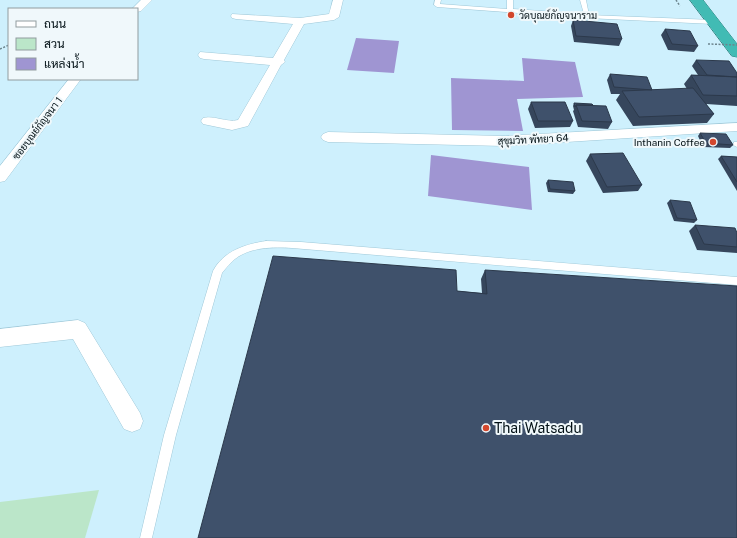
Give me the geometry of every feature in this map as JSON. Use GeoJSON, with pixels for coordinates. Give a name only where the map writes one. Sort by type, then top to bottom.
{"type":"FeatureCollection","features":[{"type":"Feature","properties":{"kind":"highway"},"geometry":{"type":"LineString","coordinates":[[696,0],[737,53]]}},
{"type":"Feature","properties":{"kind":"street"},"geometry":{"type":"LineString","coordinates":[[138,8],[147,0]]}},
{"type":"Feature","properties":{"kind":"street"},"geometry":{"type":"LineString","coordinates":[[236,16],[300,21],[334,17],[338,0]]}},
{"type":"Feature","properties":{"kind":"street"},"geometry":{"type":"LineString","coordinates":[[208,121],[232,126],[243,123],[279,62],[300,21]]}},
{"type":"Feature","properties":{"kind":"street"},"geometry":{"type":"LineString","coordinates":[[204,55],[279,62]]}},
{"type":"Feature","properties":{"kind":"street","name":"ซอยบุณย์กัญจนา 1"},"geometry":{"type":"LineString","coordinates":[[0,177],[74,80]]}},
{"type":"Feature","properties":{"kind":"street","name":"สุขุมวิท พัทยา 64"},"geometry":{"type":"LineString","coordinates":[[328,137],[505,141],[737,127]]}},
{"type":"Feature","properties":{"kind":"street"},"geometry":{"type":"LineString","coordinates":[[0,338],[78,329],[132,421]]}},
{"type":"Feature","properties":{"kind":"lane"},"geometry":{"type":"LineString","coordinates":[[438,0],[437,5],[587,16],[713,22]]}},
{"type":"Feature","properties":{"kind":"lane"},"geometry":{"type":"LineString","coordinates":[[510,0],[510,10]]}},
{"type":"Feature","properties":{"kind":"lane"},"geometry":{"type":"LineString","coordinates":[[583,0],[587,16]]}},
{"type":"Feature","properties":{"kind":"lane"},"geometry":{"type":"LineString","coordinates":[[146,538],[170,435],[218,271],[233,256],[256,246],[278,243],[734,284]]}},
{"type":"Feature","properties":{"kind":"path"},"geometry":{"type":"LineString","coordinates":[[708,44],[737,45]]}},
{"type":"Feature","properties":{"kind":"green space"},"geometry":{"type":"Polygon","coordinates":[[[99,490],[85,538],[0,538],[0,502],[99,490]]]}},
{"type":"Feature","properties":{"kind":"water"},"geometry":{"type":"Polygon","coordinates":[[[356,38],[399,41],[394,73],[347,70],[356,38]]]}},
{"type":"Feature","properties":{"kind":"water"},"geometry":{"type":"Polygon","coordinates":[[[522,58],[575,62],[583,97],[517,99],[523,131],[452,130],[451,78],[524,81],[522,58]]]}},
{"type":"Feature","properties":{"kind":"water"},"geometry":{"type":"Polygon","coordinates":[[[431,155],[529,167],[532,210],[428,196],[431,155]]]}},
{"type":"Feature","properties":{"kind":"building"},"geometry":{"type":"Polygon","coordinates":[[[573,20],[617,24],[622,39],[576,36],[573,20]]]}},
{"type":"Feature","properties":{"kind":"building"},"geometry":{"type":"Polygon","coordinates":[[[665,29],[690,31],[698,46],[672,44],[665,29]]]}},
{"type":"Feature","properties":{"kind":"building"},"geometry":{"type":"Polygon","coordinates":[[[696,60],[729,61],[737,73],[737,77],[707,75],[696,60]]]}},
{"type":"Feature","properties":{"kind":"building"},"geometry":{"type":"Polygon","coordinates":[[[610,74],[647,77],[652,90],[614,87],[610,74]]]}},
{"type":"Feature","properties":{"kind":"building"},"geometry":{"type":"Polygon","coordinates":[[[691,75],[737,77],[737,96],[703,95],[691,75]]]}},
{"type":"Feature","properties":{"kind":"building"},"geometry":{"type":"Polygon","coordinates":[[[693,88],[714,114],[639,117],[622,91],[693,88]]]}},
{"type":"Feature","properties":{"kind":"building"},"geometry":{"type":"Polygon","coordinates":[[[531,102],[565,102],[573,121],[538,121],[531,102]]]}},
{"type":"Feature","properties":{"kind":"building"},"geometry":{"type":"Polygon","coordinates":[[[574,103],[593,105],[576,105],[575,107],[574,103]]]}},
{"type":"Feature","properties":{"kind":"building"},"geometry":{"type":"Polygon","coordinates":[[[576,105],[606,106],[612,122],[582,121],[576,105]]]}},
{"type":"Feature","properties":{"kind":"building"},"geometry":{"type":"Polygon","coordinates":[[[700,133],[726,134],[733,145],[706,143],[700,133]]]}},
{"type":"Feature","properties":{"kind":"building"},"geometry":{"type":"Polygon","coordinates":[[[623,153],[642,185],[607,187],[590,154],[623,153]]]}},
{"type":"Feature","properties":{"kind":"building"},"geometry":{"type":"Polygon","coordinates":[[[721,156],[737,157],[737,182],[721,156]]]}},
{"type":"Feature","properties":{"kind":"building"},"geometry":{"type":"Polygon","coordinates":[[[548,180],[573,182],[575,191],[550,189],[548,180]]]}},
{"type":"Feature","properties":{"kind":"building"},"geometry":{"type":"Polygon","coordinates":[[[670,200],[690,202],[697,220],[677,218],[670,200]]]}},
{"type":"Feature","properties":{"kind":"building"},"geometry":{"type":"Polygon","coordinates":[[[695,225],[735,228],[737,233],[737,247],[704,244],[695,225]]]}},
{"type":"Feature","properties":{"kind":"building","name":"Thai Watsadu"},"geometry":{"type":"Polygon","coordinates":[[[273,256],[456,270],[457,291],[487,294],[485,270],[737,286],[737,538],[198,538],[273,256]]]}},
{"type":"Feature","properties":{"kind":"place","name":"วัดบุณย์กัญจนาราม"},"geometry":{"type":"Point","coordinates":[511,15]}},
{"type":"Feature","properties":{"kind":"place","name":"Inthanin Coffee"},"geometry":{"type":"Point","coordinates":[713,142]}},
{"type":"Feature","properties":{"kind":"place","name":"Thai Watsadu"},"geometry":{"type":"Point","coordinates":[486,428]}}]}
